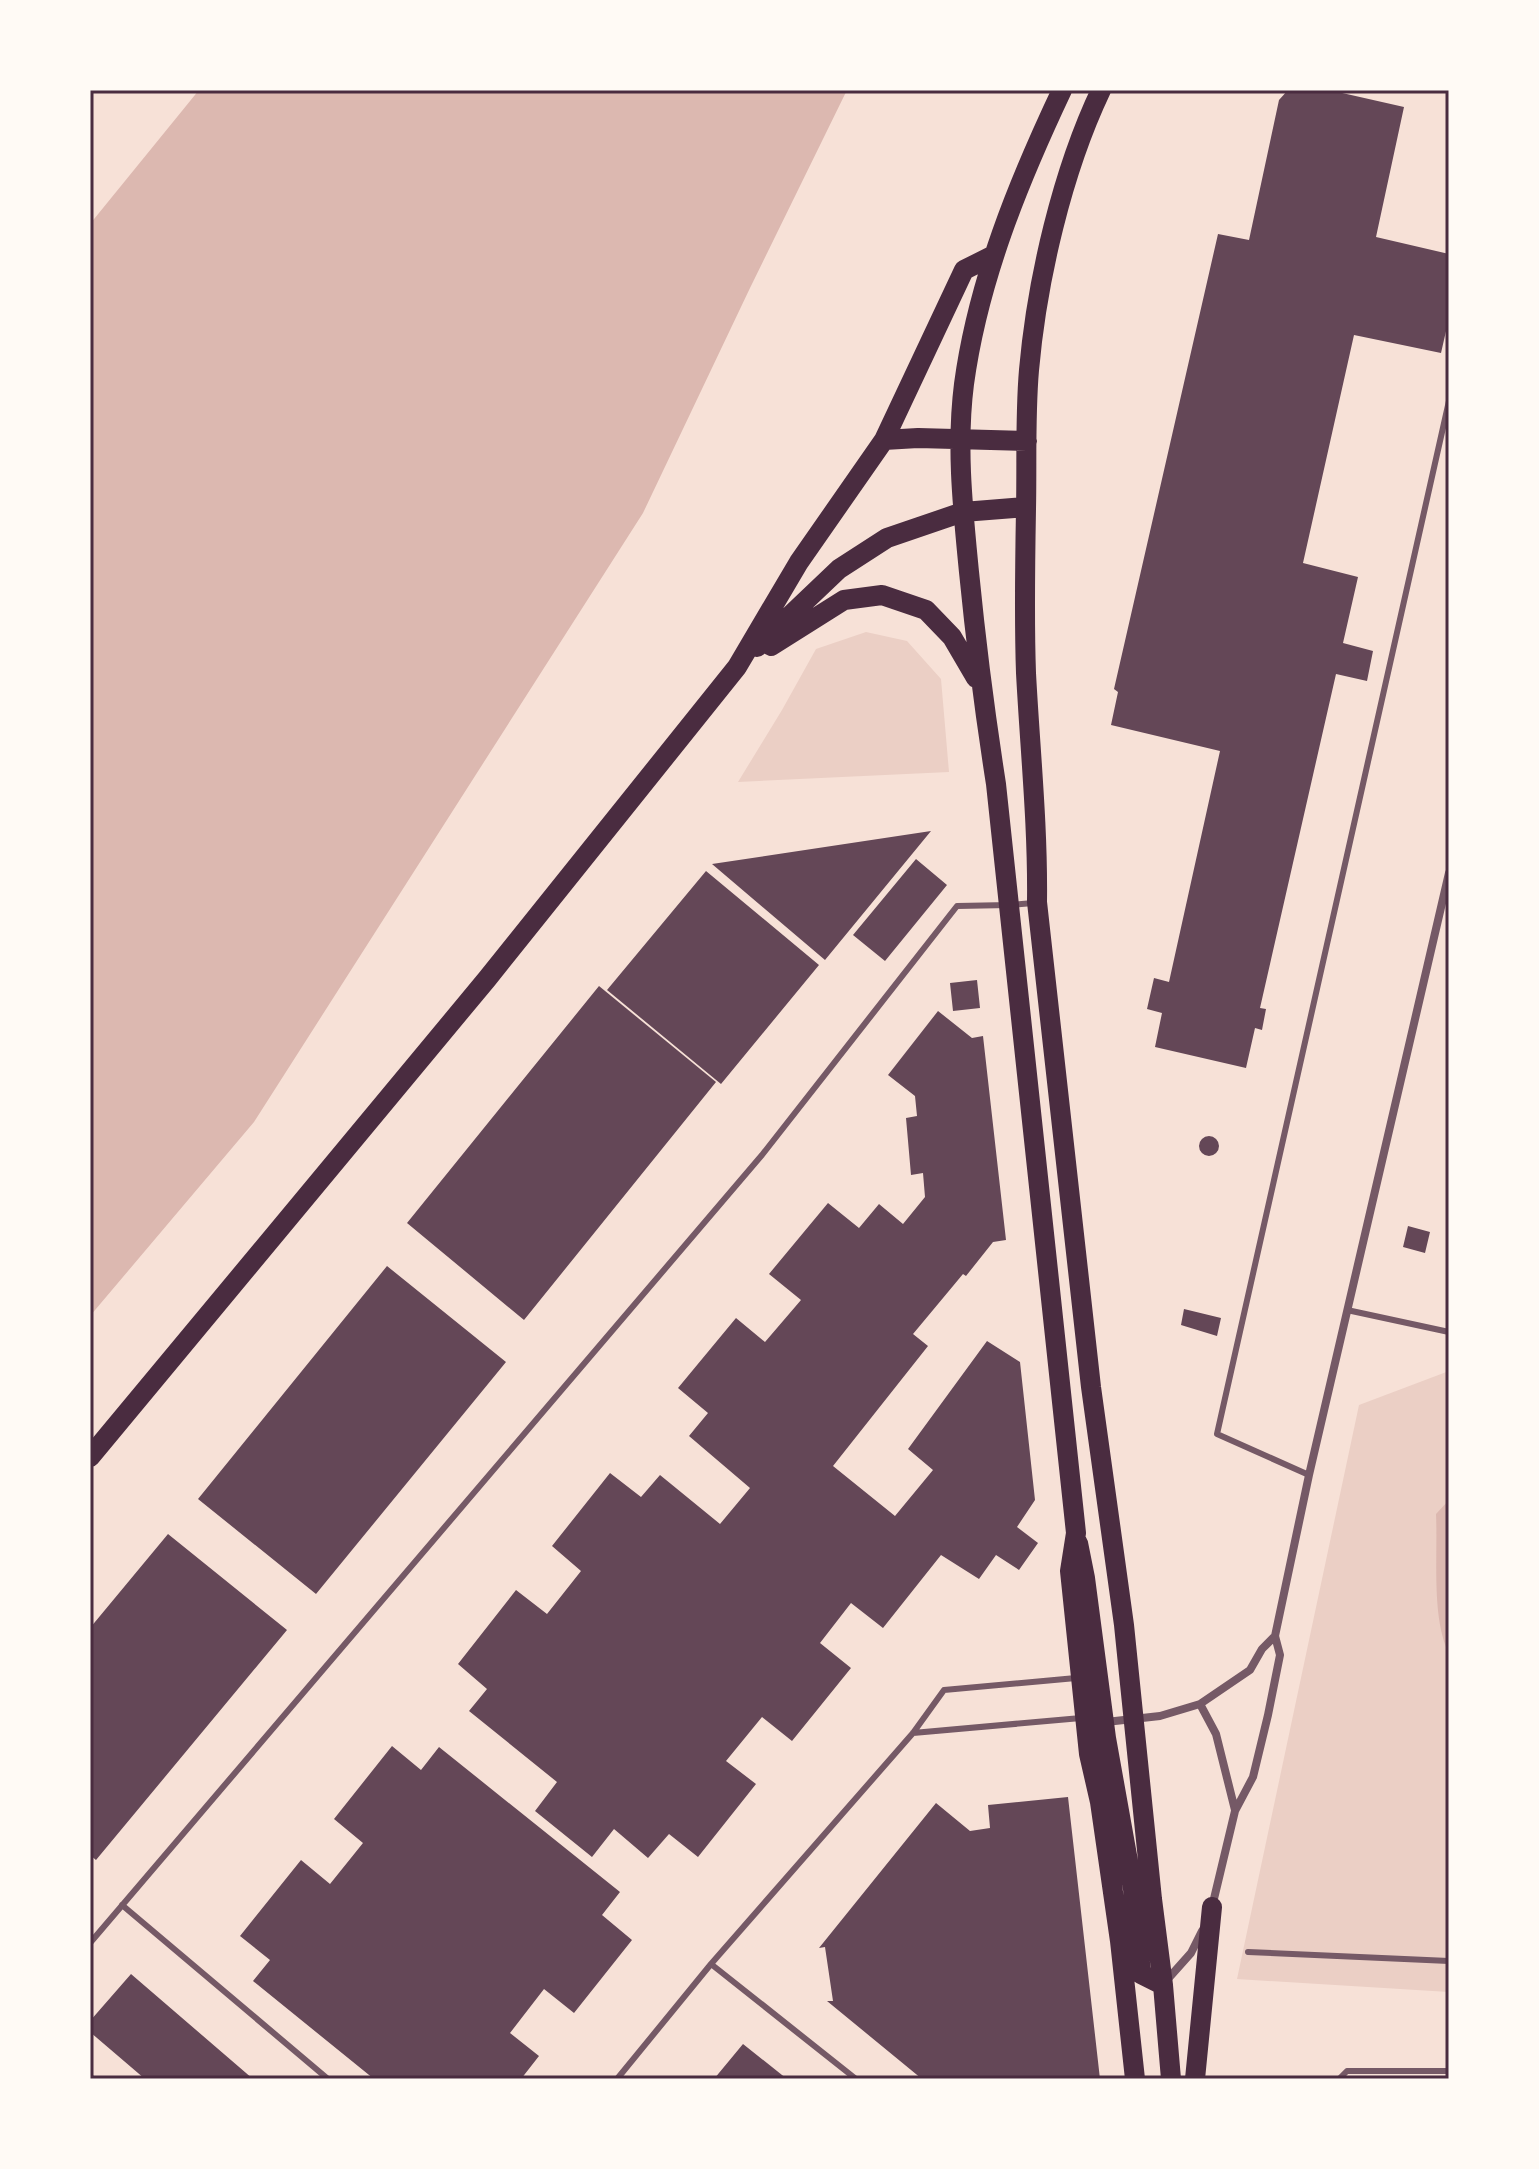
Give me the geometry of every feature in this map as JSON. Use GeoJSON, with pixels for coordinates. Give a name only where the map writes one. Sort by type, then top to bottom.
{"type":"FeatureCollection","features":[{"type":"Feature","properties":{"kind":"main road"},"geometry":{"type":"LineString","coordinates":[[1062,90],[1017,189],[994,255],[965,383],[960,439],[963,512],[981,687],[996,784],[1076,1533],[1085,1578],[1095,1720],[1089,1754],[1100,1802],[1118,1925],[1135,2079]]}},
{"type":"Feature","properties":{"kind":"main road"},"geometry":{"type":"LineString","coordinates":[[1101,90],[1079,144],[1058,212],[1041,290],[1029,370],[1024,600],[1038,855],[1037,902],[1091,1387],[1124,1625],[1171,2079]]}},
{"type":"Feature","properties":{"kind":"main road"},"geometry":{"type":"LineString","coordinates":[[737,667],[799,562],[884,440],[964,270],[994,255]]}},
{"type":"Feature","properties":{"kind":"main road"},"geometry":{"type":"LineString","coordinates":[[884,440],[1027,441]]}},
{"type":"Feature","properties":{"kind":"main road"},"geometry":{"type":"LineString","coordinates":[[90,1457],[487,979],[737,667],[839,569],[887,538],[963,512],[1026,507]]}},
{"type":"Feature","properties":{"kind":"main road"},"geometry":{"type":"LineString","coordinates":[[737,667],[844,600],[882,595],[926,610],[952,637],[981,687]]}},
{"type":"Feature","properties":{"kind":"main road"},"geometry":{"type":"LineString","coordinates":[[1076,1533],[1070,1571],[1081,1678],[1095,1720],[1133,1889],[1141,1974],[1163,1985]]}},
{"type":"Feature","properties":{"kind":"main road"},"geometry":{"type":"LineString","coordinates":[[1195,2079],[1212,1907]]}},
{"type":"Feature","properties":{"kind":"street"},"geometry":{"type":"LineString","coordinates":[[1163,1985],[1191,1953],[1212,1907],[1235,1811],[1253,1777],[1280,1655],[1275,1636],[1309,1475],[1449,873]]}},
{"type":"Feature","properties":{"kind":"street"},"geometry":{"type":"LineString","coordinates":[[1095,1720],[1160,1716],[1200,1704],[1250,1670],[1262,1649],[1275,1636]]}},
{"type":"Feature","properties":{"kind":"street"},"geometry":{"type":"LineString","coordinates":[[1200,1704],[1216,1734],[1235,1811]]}},
{"type":"Feature","properties":{"kind":"lane"},"geometry":{"type":"LineString","coordinates":[[1309,1475],[1217,1434],[1449,401]]}},
{"type":"Feature","properties":{"kind":"lane"},"geometry":{"type":"LineString","coordinates":[[90,1943],[762,1155],[957,906],[1037,902]]}},
{"type":"Feature","properties":{"kind":"lane"},"geometry":{"type":"LineString","coordinates":[[1347,1310],[1449,1332]]}},
{"type":"Feature","properties":{"kind":"lane"},"geometry":{"type":"LineString","coordinates":[[617,2079],[711,1964],[913,1733],[944,1690],[1081,1678]]}},
{"type":"Feature","properties":{"kind":"lane"},"geometry":{"type":"LineString","coordinates":[[913,1733],[1095,1720]]}},
{"type":"Feature","properties":{"kind":"lane"},"geometry":{"type":"LineString","coordinates":[[122,1905],[328,2079]]}},
{"type":"Feature","properties":{"kind":"lane"},"geometry":{"type":"LineString","coordinates":[[1248,1952],[1449,1961]]}},
{"type":"Feature","properties":{"kind":"lane"},"geometry":{"type":"LineString","coordinates":[[711,1964],[856,2079]]}},
{"type":"Feature","properties":{"kind":"lane"},"geometry":{"type":"LineString","coordinates":[[1339,2079],[1347,2071],[1449,2071]]}},
{"type":"Feature","properties":{"kind":"shaded area"},"geometry":{"type":"Polygon","coordinates":[[[199,90],[847,90],[643,513],[254,1122],[90,1316],[90,224],[199,90]]]}},
{"type":"Feature","properties":{"kind":"shaded area"},"geometry":{"type":"Polygon","coordinates":[[[866,632],[907,641],[941,679],[949,772],[738,782],[816,649],[866,632]]]}},
{"type":"Feature","properties":{"kind":"shaded area"},"geometry":{"type":"Polygon","coordinates":[[[1449,1371],[1449,1992],[1237,1979],[1359,1405],[1449,1371]]]}},
{"type":"Feature","properties":{"kind":"shaded area"},"geometry":{"type":"Polygon","coordinates":[[[1449,1500],[1449,1654],[1443,1639],[1436,1586],[1436,1514],[1449,1500]]]}},
{"type":"Feature","properties":{"kind":"building"},"geometry":{"type":"Polygon","coordinates":[[[1288,90],[1329,90],[1404,107],[1376,237],[1449,254],[1449,318],[1441,353],[1354,335],[1303,563],[1358,577],[1343,643],[1373,651],[1367,681],[1336,674],[1260,1008],[1266,1009],[1262,1030],[1255,1028],[1246,1068],[1155,1047],[1162,1013],[1147,1009],[1154,978],[1169,982],[1220,751],[1111,725],[1118,692],[1114,689],[1218,234],[1249,240],[1279,100],[1288,90]]]}},
{"type":"Feature","properties":{"kind":"building"},"geometry":{"type":"Polygon","coordinates":[[[931,831],[825,960],[712,864],[931,831]]]}},
{"type":"Feature","properties":{"kind":"building"},"geometry":{"type":"Polygon","coordinates":[[[916,859],[947,885],[885,961],[853,935],[916,859]]]}},
{"type":"Feature","properties":{"kind":"building"},"geometry":{"type":"Polygon","coordinates":[[[706,871],[819,965],[721,1084],[607,990],[706,871]]]}},
{"type":"Feature","properties":{"kind":"building"},"geometry":{"type":"Polygon","coordinates":[[[977,980],[980,1008],[953,1011],[950,983],[977,980]]]}},
{"type":"Feature","properties":{"kind":"building"},"geometry":{"type":"Polygon","coordinates":[[[599,986],[716,1082],[524,1320],[407,1223],[599,986]]]}},
{"type":"Feature","properties":{"kind":"building"},"geometry":{"type":"Polygon","coordinates":[[[938,1011],[972,1038],[983,1036],[1006,1240],[993,1242],[913,1334],[928,1346],[833,1466],[895,1516],[933,1470],[908,1449],[987,1341],[1020,1362],[1035,1500],[1017,1527],[1038,1543],[1019,1570],[996,1555],[979,1579],[941,1555],[883,1628],[851,1603],[820,1643],[851,1668],[792,1741],[762,1717],[726,1761],[756,1784],[698,1857],[669,1834],[648,1858],[614,1829],[592,1857],[535,1811],[557,1782],[469,1711],[487,1689],[458,1664],[516,1590],[547,1614],[581,1571],[552,1546],[610,1473],[641,1497],[660,1475],[720,1524],[750,1488],[689,1436],[708,1413],[678,1388],[736,1318],[765,1342],[801,1300],[769,1274],[828,1203],[859,1228],[879,1204],[903,1224],[925,1197],[923,1173],[911,1175],[906,1118],[917,1116],[915,1096],[888,1075],[938,1011]]]}},
{"type":"Feature","properties":{"kind":"building"},"geometry":{"type":"Polygon","coordinates":[[[1205,1136],[1213,1136],[1219,1146],[1213,1156],[1205,1156],[1199,1150],[1199,1142],[1205,1136]]]}},
{"type":"Feature","properties":{"kind":"building"},"geometry":{"type":"Polygon","coordinates":[[[1408,1226],[1430,1232],[1425,1253],[1403,1247],[1408,1226]]]}},
{"type":"Feature","properties":{"kind":"building"},"geometry":{"type":"Polygon","coordinates":[[[387,1266],[506,1362],[316,1594],[198,1499],[387,1266]]]}},
{"type":"Feature","properties":{"kind":"building"},"geometry":{"type":"Polygon","coordinates":[[[1184,1309],[1221,1318],[1217,1336],[1181,1325],[1184,1309]]]}},
{"type":"Feature","properties":{"kind":"building"},"geometry":{"type":"Polygon","coordinates":[[[168,1534],[287,1630],[96,1860],[90,1855],[90,1628],[168,1534]]]}},
{"type":"Feature","properties":{"kind":"building"},"geometry":{"type":"Polygon","coordinates":[[[392,1746],[421,1770],[439,1747],[620,1892],[602,1915],[632,1940],[574,2013],[544,1989],[510,2033],[539,2056],[521,2079],[374,2079],[253,1981],[270,1960],[240,1936],[301,1860],[330,1884],[363,1843],[334,1819],[392,1746]]]}},
{"type":"Feature","properties":{"kind":"building"},"geometry":{"type":"Polygon","coordinates":[[[1068,1797],[1100,2079],[922,2079],[827,2001],[833,2001],[825,1947],[819,1948],[936,1803],[970,1831],[990,1828],[988,1805],[1068,1797]]]}},
{"type":"Feature","properties":{"kind":"building"},"geometry":{"type":"Polygon","coordinates":[[[131,1974],[253,2079],[145,2079],[90,2032],[90,2021],[131,1974]]]}},
{"type":"Feature","properties":{"kind":"building"},"geometry":{"type":"Polygon","coordinates":[[[743,2044],[787,2079],[714,2079],[743,2044]]]}}]}
